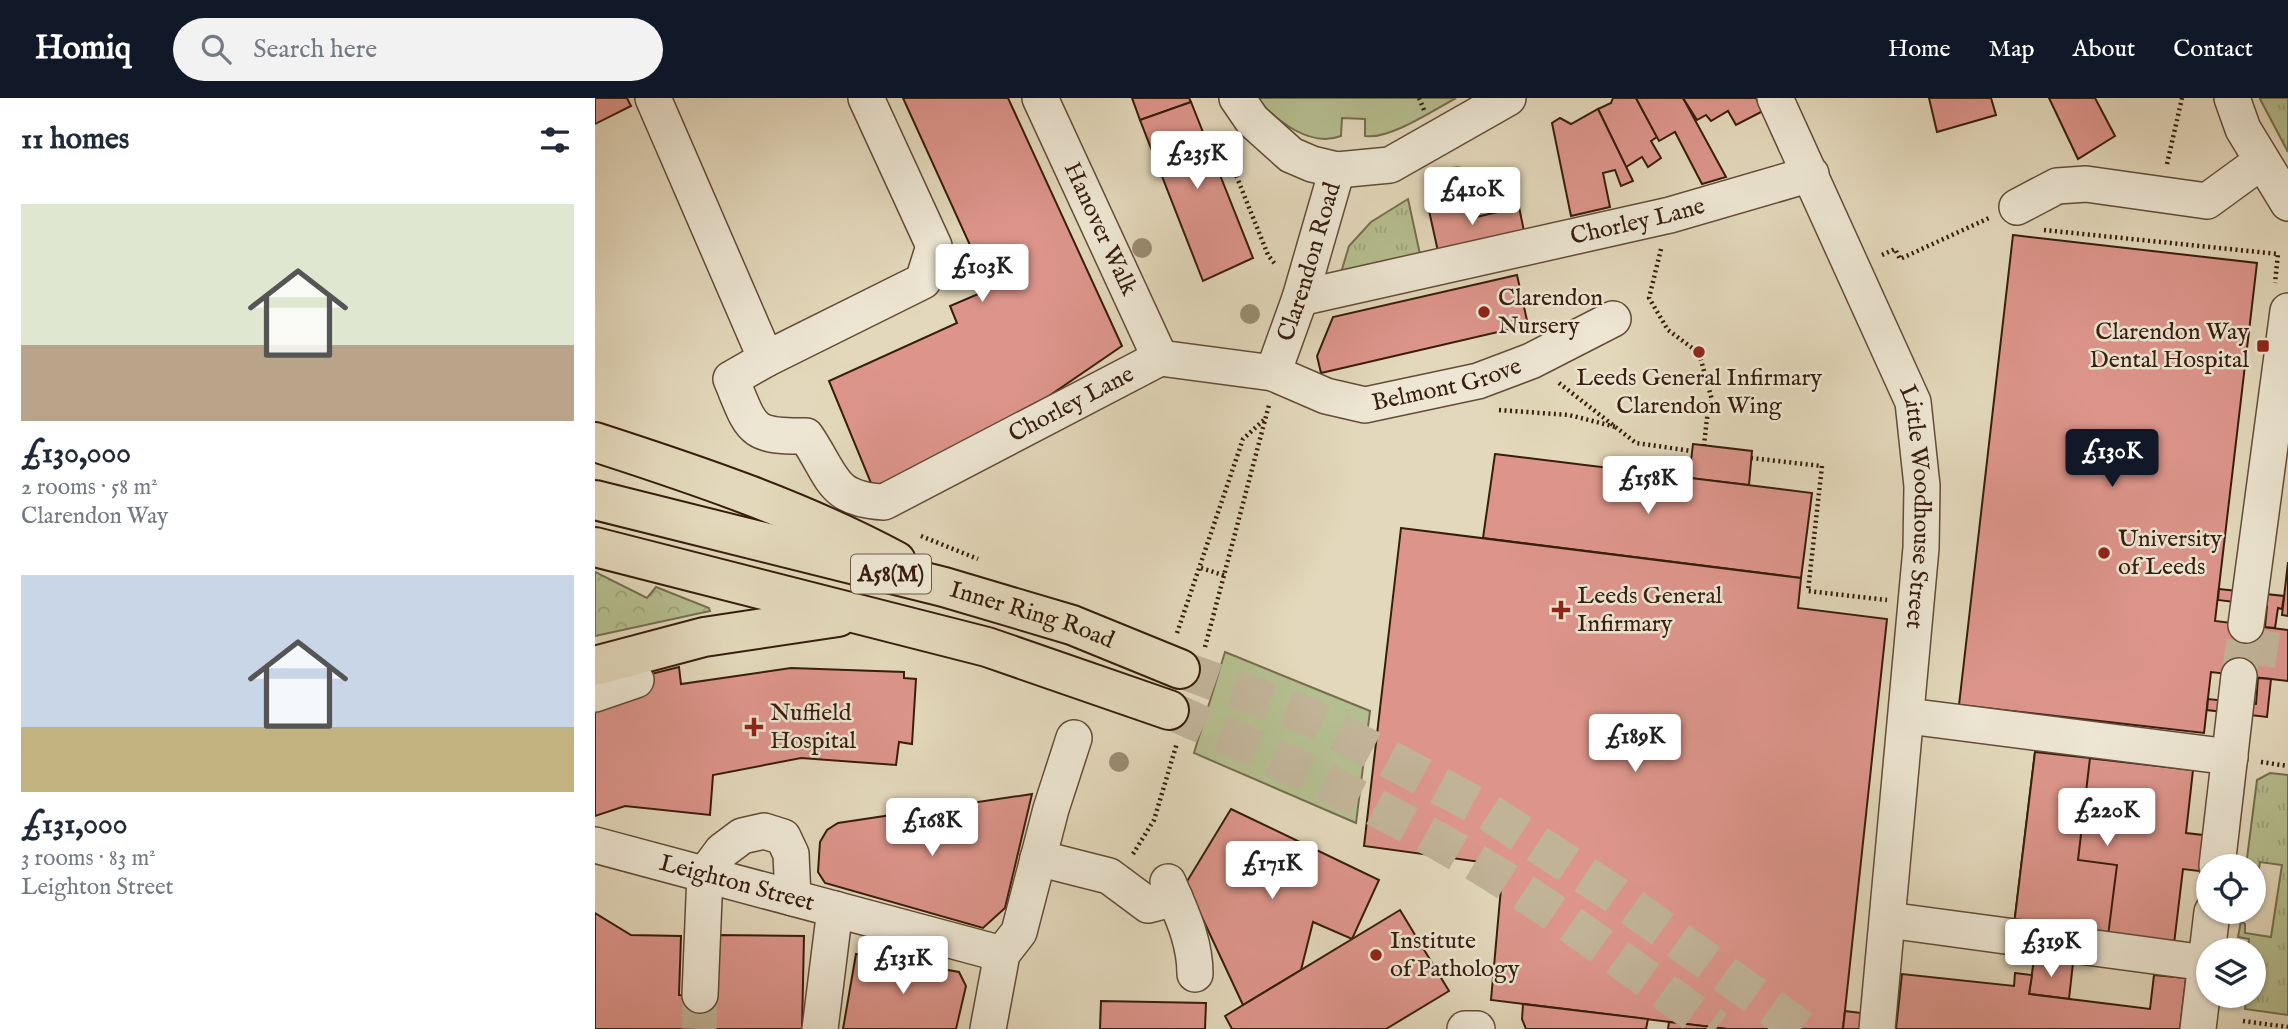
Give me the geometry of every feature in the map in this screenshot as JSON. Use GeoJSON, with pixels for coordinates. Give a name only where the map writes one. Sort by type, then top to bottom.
{"type":"FeatureCollection","features":[{"type":"Feature","properties":{"kind":"highway","name":"A58(M)"},"geometry":{"type":"LineString","coordinates":[[595,442],[693,474],[848,536],[944,587]]}},
{"type":"Feature","properties":{"kind":"highway","name":"Inner Ring Road"},"geometry":{"type":"LineString","coordinates":[[595,500],[944,587],[1072,625],[1180,669]]}},
{"type":"Feature","properties":{"kind":"highway","name":"Inner Ring Road"},"geometry":{"type":"LineString","coordinates":[[595,547],[987,648],[1169,710]]}},
{"type":"Feature","properties":{"kind":"highway","name":"A58(M)"},"geometry":{"type":"LineString","coordinates":[[595,666],[704,637],[861,614]]}},
{"type":"Feature","properties":{"kind":"street"},"geometry":{"type":"LineString","coordinates":[[663,102],[766,359],[923,281],[934,246],[866,98]]}},
{"type":"Feature","properties":{"kind":"street","name":"Hanover Walk"},"geometry":{"type":"LineString","coordinates":[[1040,98],[1160,358]]}},
{"type":"Feature","properties":{"kind":"street","name":"Clarendon Road"},"geometry":{"type":"LineString","coordinates":[[1281,397],[1300,298],[1337,170],[1390,165],[1509,98]]}},
{"type":"Feature","properties":{"kind":"street","name":"Little Woodhouse Street"},"geometry":{"type":"LineString","coordinates":[[1775,98],[1913,402],[1922,486],[1921,548],[1908,716],[1877,1029]]}},
{"type":"Feature","properties":{"kind":"street"},"geometry":{"type":"LineString","coordinates":[[2231,98],[2243,129],[2288,203]]}},
{"type":"Feature","properties":{"kind":"street"},"geometry":{"type":"LineString","coordinates":[[1226,110],[1252,120],[1291,155],[1337,170]]}},
{"type":"Feature","properties":{"kind":"street"},"geometry":{"type":"LineString","coordinates":[[2017,207],[2057,186],[2086,184],[2207,201],[2262,161]]}},
{"type":"Feature","properties":{"kind":"street","name":"Chorley Lane"},"geometry":{"type":"LineString","coordinates":[[1300,298],[1670,215],[1811,174]]}},
{"type":"Feature","properties":{"kind":"street"},"geometry":{"type":"LineString","coordinates":[[2246,625],[2281,303]]}},
{"type":"Feature","properties":{"kind":"street","name":"Belmont Grove"},"geometry":{"type":"LineString","coordinates":[[1281,397],[1326,396],[1366,405],[1478,382],[1531,361],[1613,319]]}},
{"type":"Feature","properties":{"kind":"street","name":"Chorley Lane"},"geometry":{"type":"LineString","coordinates":[[766,359],[731,379],[749,423],[761,432],[775,436],[806,436],[839,491],[860,501],[884,502],[1160,358],[1281,397]]}},
{"type":"Feature","properties":{"kind":"street"},"geometry":{"type":"LineString","coordinates":[[2218,854],[2239,676]]}},
{"type":"Feature","properties":{"kind":"street"},"geometry":{"type":"LineString","coordinates":[[595,694],[636,680]]}},
{"type":"Feature","properties":{"kind":"street"},"geometry":{"type":"LineString","coordinates":[[1908,716],[2230,757]]}},
{"type":"Feature","properties":{"kind":"street"},"geometry":{"type":"LineString","coordinates":[[988,1029],[1002,954],[1019,932],[1051,809],[1074,738]]}},
{"type":"Feature","properties":{"kind":"street"},"geometry":{"type":"LineString","coordinates":[[700,995],[705,874],[722,850],[741,836],[764,831],[783,837],[791,854],[793,898]]}},
{"type":"Feature","properties":{"kind":"street","name":"Leighton Street"},"geometry":{"type":"LineString","coordinates":[[595,845],[1002,954]]}},
{"type":"Feature","properties":{"kind":"street"},"geometry":{"type":"LineString","coordinates":[[1038,858],[1109,876],[1148,905],[1172,890],[1189,932],[1195,974]]}},
{"type":"Feature","properties":{"kind":"street"},"geometry":{"type":"LineString","coordinates":[[820,1029],[835,909]]}},
{"type":"Feature","properties":{"kind":"street"},"geometry":{"type":"LineString","coordinates":[[1888,920],[2032,934],[2196,961]]}},
{"type":"Feature","properties":{"kind":"street"},"geometry":{"type":"LineString","coordinates":[[2198,1029],[2201,1008]]}},
{"type":"Feature","properties":{"kind":"path"},"geometry":{"type":"LineString","coordinates":[[2160,195],[2182,98]]}},
{"type":"Feature","properties":{"kind":"path"},"geometry":{"type":"LineString","coordinates":[[1226,110],[1268,254],[1300,298]]}},
{"type":"Feature","properties":{"kind":"path"},"geometry":{"type":"LineString","coordinates":[[1876,243],[1882,255],[1895,249],[1900,259],[2017,207],[2032,229],[2278,254],[2281,303]]}},
{"type":"Feature","properties":{"kind":"path"},"geometry":{"type":"LineString","coordinates":[[1670,215],[1649,298],[1668,330],[1699,353],[1712,400],[1704,446]]}},
{"type":"Feature","properties":{"kind":"path"},"geometry":{"type":"LineString","coordinates":[[1531,361],[1636,443],[1692,451]]}},
{"type":"Feature","properties":{"kind":"path"},"geometry":{"type":"LineString","coordinates":[[1164,630],[1176,635],[1244,439],[1281,397]]}},
{"type":"Feature","properties":{"kind":"path"},"geometry":{"type":"LineString","coordinates":[[1206,642],[1281,397]]}},
{"type":"Feature","properties":{"kind":"path"},"geometry":{"type":"LineString","coordinates":[[1751,458],[1822,466],[1808,590],[1889,600]]}},
{"type":"Feature","properties":{"kind":"path"},"geometry":{"type":"LineString","coordinates":[[910,532],[986,562]]}},
{"type":"Feature","properties":{"kind":"path"},"geometry":{"type":"LineString","coordinates":[[1201,568],[1226,576]]}},
{"type":"Feature","properties":{"kind":"path"},"geometry":{"type":"LineString","coordinates":[[1109,876],[1128,860],[1154,820],[1175,751]]}},
{"type":"Feature","properties":{"kind":"path"},"geometry":{"type":"LineString","coordinates":[[2243,1021],[2288,1027]]}},
{"type":"Feature","properties":{"kind":"green space"},"geometry":{"type":"Polygon","coordinates":[[[1257,98],[1456,98],[1399,129],[1375,136],[1365,136],[1365,119],[1342,118],[1341,136],[1329,139],[1294,130],[1273,115],[1257,98]]]}},
{"type":"Feature","properties":{"kind":"green space"},"geometry":{"type":"Polygon","coordinates":[[[2288,98],[2288,152],[2260,99],[2288,98]]]}},
{"type":"Feature","properties":{"kind":"green space"},"geometry":{"type":"Polygon","coordinates":[[[1408,199],[1421,259],[1339,279],[1349,246],[1371,222],[1408,199]]]}},
{"type":"Feature","properties":{"kind":"green space"},"geometry":{"type":"Polygon","coordinates":[[[595,572],[647,598],[656,587],[709,608],[710,611],[595,636],[595,572]]]}},
{"type":"Feature","properties":{"kind":"green space"},"geometry":{"type":"Polygon","coordinates":[[[1225,652],[1370,711],[1356,823],[1194,753],[1225,652]]]}},
{"type":"Feature","properties":{"kind":"green space"},"geometry":{"type":"Polygon","coordinates":[[[2270,773],[2288,775],[2288,1015],[2245,1009],[2266,1008],[2266,938],[2238,937],[2240,924],[2245,924],[2245,933],[2271,937],[2282,865],[2266,863],[2266,854],[2248,854],[2257,780],[2270,773]]]}},
{"type":"Feature","properties":{"kind":"building"},"geometry":{"type":"Polygon","coordinates":[[[595,98],[627,98],[631,106],[595,124],[595,98]]]}},
{"type":"Feature","properties":{"kind":"building"},"geometry":{"type":"Polygon","coordinates":[[[903,98],[1008,98],[1122,346],[1005,426],[873,488],[829,381],[957,323],[950,306],[990,289],[903,98]]]}},
{"type":"Feature","properties":{"kind":"building"},"geometry":{"type":"Polygon","coordinates":[[[1132,98],[1189,98],[1191,102],[1140,120],[1132,98]]]}},
{"type":"Feature","properties":{"kind":"building"},"geometry":{"type":"Polygon","coordinates":[[[1613,98],[1636,98],[1657,137],[1651,141],[1661,158],[1648,167],[1642,157],[1626,167],[1598,109],[1611,103],[1613,98]]]}},
{"type":"Feature","properties":{"kind":"building"},"geometry":{"type":"Polygon","coordinates":[[[1636,98],[1683,98],[1726,177],[1702,184],[1675,132],[1659,141],[1636,98]]]}},
{"type":"Feature","properties":{"kind":"building"},"geometry":{"type":"Polygon","coordinates":[[[1683,98],[1756,98],[1763,111],[1736,125],[1728,111],[1711,121],[1706,115],[1697,120],[1683,98]]]}},
{"type":"Feature","properties":{"kind":"building"},"geometry":{"type":"Polygon","coordinates":[[[1929,98],[1991,98],[1996,115],[1937,132],[1929,98]]]}},
{"type":"Feature","properties":{"kind":"building"},"geometry":{"type":"Polygon","coordinates":[[[2049,98],[2095,98],[2115,136],[2078,159],[2049,98]]]}},
{"type":"Feature","properties":{"kind":"building"},"geometry":{"type":"Polygon","coordinates":[[[1191,102],[1253,258],[1203,281],[1140,120],[1191,102]]]}},
{"type":"Feature","properties":{"kind":"building"},"geometry":{"type":"Polygon","coordinates":[[[1598,109],[1633,181],[1621,186],[1615,170],[1603,173],[1610,207],[1571,216],[1552,123],[1560,118],[1571,124],[1598,109]]]}},
{"type":"Feature","properties":{"kind":"building"},"geometry":{"type":"Polygon","coordinates":[[[1467,197],[1472,218],[1519,207],[1525,236],[1439,256],[1428,206],[1467,197]]]}},
{"type":"Feature","properties":{"kind":"building"},"geometry":{"type":"Polygon","coordinates":[[[2013,235],[2257,263],[2215,621],[2288,630],[2288,681],[2211,672],[2204,733],[1959,705],[2013,235]]]}},
{"type":"Feature","properties":{"kind":"building"},"geometry":{"type":"Polygon","coordinates":[[[1517,275],[1528,325],[1321,373],[1317,356],[1333,317],[1517,275]]]}},
{"type":"Feature","properties":{"kind":"building"},"geometry":{"type":"Polygon","coordinates":[[[1693,444],[1752,451],[1749,485],[1689,478],[1693,444]]]}},
{"type":"Feature","properties":{"kind":"building"},"geometry":{"type":"Polygon","coordinates":[[[1495,454],[1812,493],[1801,578],[1483,538],[1495,454]]]}},
{"type":"Feature","properties":{"kind":"building"},"geometry":{"type":"Polygon","coordinates":[[[1401,528],[1801,578],[1798,608],[1887,619],[1843,1029],[1727,1029],[1491,1000],[1503,865],[1364,846],[1401,528]]]}},
{"type":"Feature","properties":{"kind":"building"},"geometry":{"type":"Polygon","coordinates":[[[2288,562],[2288,616],[2282,615],[2288,562]]]}},
{"type":"Feature","properties":{"kind":"building"},"geometry":{"type":"Polygon","coordinates":[[[2219,589],[2284,596],[2282,609],[2278,608],[2275,628],[2265,627],[2267,606],[2218,600],[2219,589]]]}},
{"type":"Feature","properties":{"kind":"building","name":"Nuffield Hospital"},"geometry":{"type":"Polygon","coordinates":[[[679,667],[681,684],[791,668],[904,672],[904,678],[916,679],[912,744],[899,742],[896,765],[801,758],[713,775],[710,815],[625,806],[595,816],[595,712],[647,690],[647,675],[679,667]]]}},
{"type":"Feature","properties":{"kind":"building"},"geometry":{"type":"Polygon","coordinates":[[[2258,678],[2271,679],[2267,717],[2207,710],[2208,699],[2256,704],[2258,678]]]}},
{"type":"Feature","properties":{"kind":"building"},"geometry":{"type":"Polygon","coordinates":[[[2035,752],[2193,770],[2186,833],[2212,836],[2210,854],[2196,854],[2196,871],[2183,869],[2174,944],[2014,925],[2035,752]]]}},
{"type":"Feature","properties":{"kind":"building"},"geometry":{"type":"Polygon","coordinates":[[[2035,752],[2090,758],[2078,860],[2117,865],[2108,936],[2014,925],[2035,752]]]}},
{"type":"Feature","properties":{"kind":"building"},"geometry":{"type":"Polygon","coordinates":[[[1032,794],[1005,908],[983,928],[825,883],[818,872],[820,842],[827,830],[838,823],[1032,794]]]}},
{"type":"Feature","properties":{"kind":"building"},"geometry":{"type":"Polygon","coordinates":[[[1231,809],[1379,880],[1352,939],[1313,922],[1301,970],[1243,1005],[1186,883],[1231,809]]]}},
{"type":"Feature","properties":{"kind":"building","name":"Institute of Pathology"},"geometry":{"type":"Polygon","coordinates":[[[1400,910],[1449,991],[1386,1029],[1232,1029],[1225,1016],[1400,910]]]}},
{"type":"Feature","properties":{"kind":"building"},"geometry":{"type":"Polygon","coordinates":[[[595,913],[631,935],[681,936],[679,995],[711,996],[711,1029],[595,1029],[595,913]]]}},
{"type":"Feature","properties":{"kind":"building"},"geometry":{"type":"Polygon","coordinates":[[[715,935],[804,936],[802,1029],[711,1029],[715,935]]]}},
{"type":"Feature","properties":{"kind":"building"},"geometry":{"type":"Polygon","coordinates":[[[856,954],[959,972],[966,986],[956,1029],[843,1029],[856,954]]]}},
{"type":"Feature","properties":{"kind":"building"},"geometry":{"type":"Polygon","coordinates":[[[2034,959],[2073,963],[2069,999],[2029,994],[2034,959]]]}},
{"type":"Feature","properties":{"kind":"building"},"geometry":{"type":"Polygon","coordinates":[[[2015,973],[2032,975],[2029,994],[2150,1009],[2154,975],[2186,978],[2180,1029],[1896,1029],[1902,974],[2014,986],[2015,973]]]}},
{"type":"Feature","properties":{"kind":"building"},"geometry":{"type":"Polygon","coordinates":[[[1101,1001],[1206,1003],[1205,1029],[1100,1029],[1101,1001]]]}},
{"type":"Feature","properties":{"kind":"building"},"geometry":{"type":"Polygon","coordinates":[[[1523,1004],[1648,1019],[1646,1029],[1526,1029],[1522,1019],[1523,1004]]]}},
{"type":"Feature","properties":{"kind":"building"},"geometry":{"type":"Polygon","coordinates":[[[1845,1011],[1870,1014],[1868,1029],[1843,1029],[1845,1011]]]}},
{"type":"Feature","properties":{"kind":"building"},"geometry":{"type":"Polygon","coordinates":[[[1669,1022],[1712,1027],[1727,1029],[1668,1029],[1669,1022]]]}},
{"type":"Feature","properties":{"kind":"tunnel"},"geometry":{"type":"LineString","coordinates":[[2239,676],[2246,625]]}},
{"type":"Feature","properties":{"kind":"tunnel"},"geometry":{"type":"LineString","coordinates":[[2243,645],[2288,652]]}},
{"type":"Feature","properties":{"kind":"tunnel"},"geometry":{"type":"LineString","coordinates":[[1180,669],[1308,716],[1485,810],[1611,892],[1801,1029]]}},
{"type":"Feature","properties":{"kind":"tunnel"},"geometry":{"type":"LineString","coordinates":[[1169,710],[1316,777],[1459,853],[1558,915],[1716,1029]]}},
{"type":"Feature","properties":{"kind":"tunnel"},"geometry":{"type":"LineString","coordinates":[[699,1029],[700,995]]}},
{"type":"Feature","properties":{"kind":"place","name":"Clarendon Nursery"},"geometry":{"type":"Point","coordinates":[1484,312]}},
{"type":"Feature","properties":{"kind":"place","name":"Clarendon Way Dental Hospital"},"geometry":{"type":"Point","coordinates":[2263,346]}},
{"type":"Feature","properties":{"kind":"place","name":"Leeds General Infirmary Clarendon Wing"},"geometry":{"type":"Point","coordinates":[1699,352]}},
{"type":"Feature","properties":{"kind":"place","name":"University of Leeds"},"geometry":{"type":"Point","coordinates":[2104,553]}},
{"type":"Feature","properties":{"kind":"place","name":"Leeds General Infirmary"},"geometry":{"type":"Point","coordinates":[1561,610]}},
{"type":"Feature","properties":{"kind":"place","name":"Nuffield Hospital"},"geometry":{"type":"Point","coordinates":[754,727]}},
{"type":"Feature","properties":{"kind":"place","name":"Institute of Pathology"},"geometry":{"type":"Point","coordinates":[1376,955]}}]}
